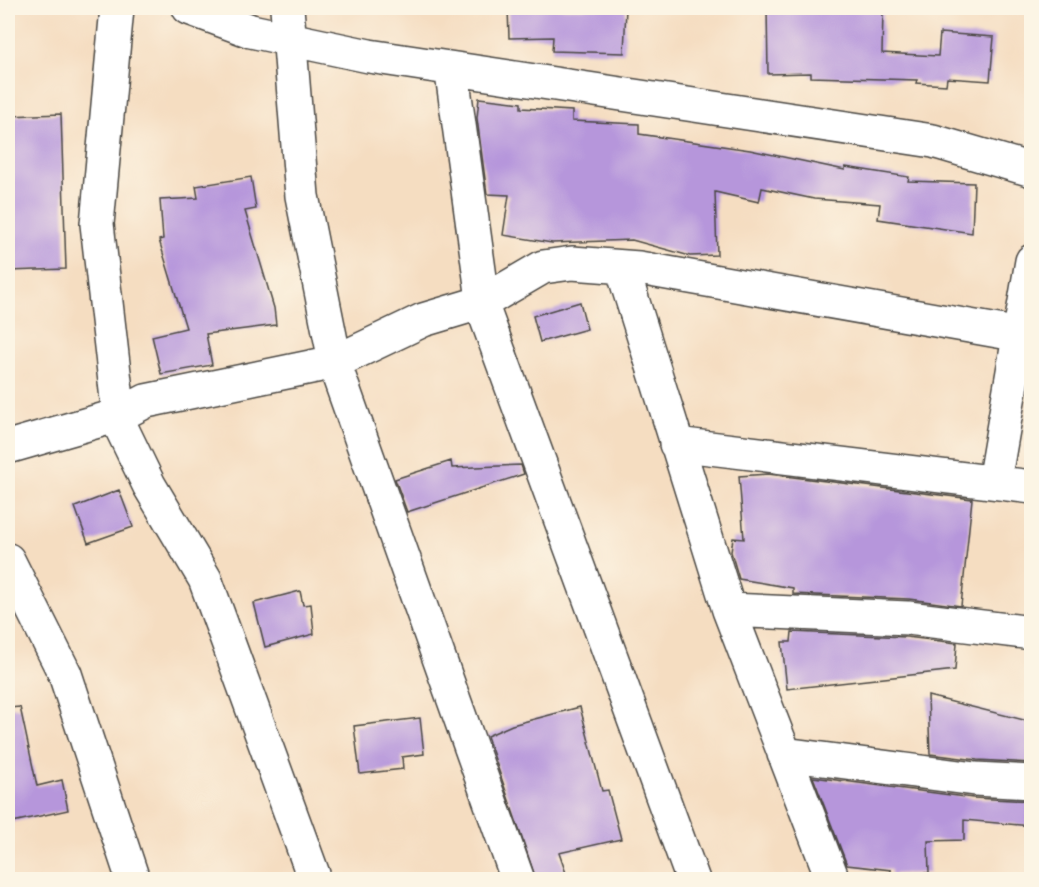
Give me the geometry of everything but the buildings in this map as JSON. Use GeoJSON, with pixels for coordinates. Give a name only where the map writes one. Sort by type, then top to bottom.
{"type":"FeatureCollection","features":[{"type":"Feature","properties":{"kind":"street"},"geometry":{"type":"LineString","coordinates":[[117,8],[97,224],[120,425],[149,485],[205,579],[315,879]]}},
{"type":"Feature","properties":{"kind":"street"},"geometry":{"type":"LineString","coordinates":[[189,8],[251,31],[288,23],[369,56],[933,141],[1032,170]]}},
{"type":"Feature","properties":{"kind":"street"},"geometry":{"type":"LineString","coordinates":[[288,23],[302,196],[335,362],[518,879]]}},
{"type":"Feature","properties":{"kind":"street"},"geometry":{"type":"LineString","coordinates":[[453,81],[485,314],[693,879]]}},
{"type":"Feature","properties":{"kind":"street"},"geometry":{"type":"LineString","coordinates":[[994,482],[1025,336],[1032,261]]}},
{"type":"Feature","properties":{"kind":"street"},"geometry":{"type":"LineString","coordinates":[[8,447],[119,415],[146,401],[335,362],[423,320],[483,302],[543,267],[572,263],[639,268],[1025,336]]}},
{"type":"Feature","properties":{"kind":"street"},"geometry":{"type":"LineString","coordinates":[[622,267],[729,610],[833,879]]}},
{"type":"Feature","properties":{"kind":"street"},"geometry":{"type":"LineString","coordinates":[[676,444],[1032,487]]}},
{"type":"Feature","properties":{"kind":"street"},"geometry":{"type":"LineString","coordinates":[[8,560],[64,674],[133,879]]}},
{"type":"Feature","properties":{"kind":"street"},"geometry":{"type":"LineString","coordinates":[[729,610],[908,618],[1032,633]]}},
{"type":"Feature","properties":{"kind":"street"},"geometry":{"type":"LineString","coordinates":[[784,754],[975,778],[1032,782]]}}]}
